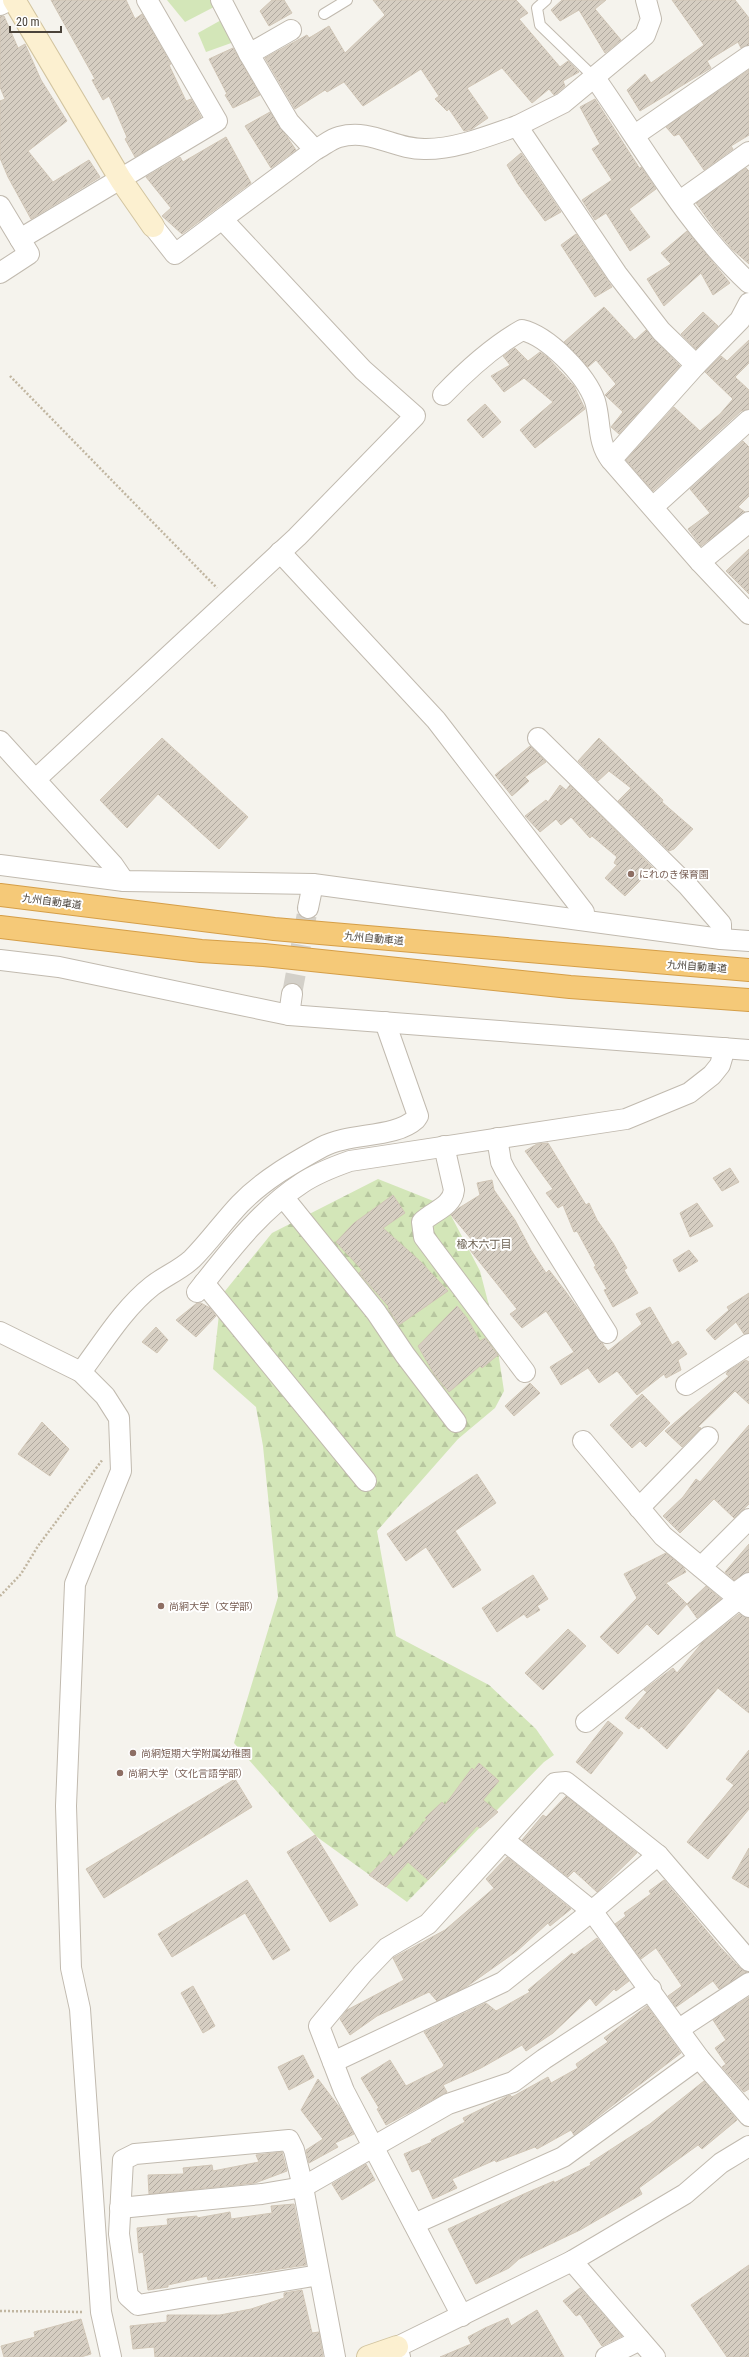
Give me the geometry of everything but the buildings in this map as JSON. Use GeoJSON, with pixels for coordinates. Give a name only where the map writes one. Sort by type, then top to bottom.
{"type":"FeatureCollection","features":[{"type":"Feature","properties":{"kind":"highway","name":"九州自動車道"},"geometry":{"type":"LineString","coordinates":[[0,895],[267,928],[749,970]]}},
{"type":"Feature","properties":{"kind":"highway"},"geometry":{"type":"LineString","coordinates":[[0,927],[201,951],[264,955],[570,987],[749,1000]]}},
{"type":"Feature","properties":{"kind":"street"},"geometry":{"type":"LineString","coordinates":[[0,5],[10,0]]}},
{"type":"Feature","properties":{"kind":"street"},"geometry":{"type":"LineString","coordinates":[[14,0],[121,180],[153,226],[175,254],[315,150],[338,137],[354,134],[374,135],[407,147],[425,149],[480,139],[517,126],[563,103],[596,78],[645,35],[652,19],[646,0]]}},
{"type":"Feature","properties":{"kind":"street"},"geometry":{"type":"LineString","coordinates":[[20,239],[121,180],[217,121],[147,0]]}},
{"type":"Feature","properties":{"kind":"street"},"geometry":{"type":"LineString","coordinates":[[221,0],[249,54],[289,122],[315,150]]}},
{"type":"Feature","properties":{"kind":"street"},"geometry":{"type":"LineString","coordinates":[[249,54],[291,30]]}},
{"type":"Feature","properties":{"kind":"street"},"geometry":{"type":"LineString","coordinates":[[635,135],[749,56]]}},
{"type":"Feature","properties":{"kind":"street"},"geometry":{"type":"LineString","coordinates":[[596,78],[635,135],[650,161],[724,259],[749,283]]}},
{"type":"Feature","properties":{"kind":"street"},"geometry":{"type":"LineString","coordinates":[[517,126],[617,274],[661,331],[696,365]]}},
{"type":"Feature","properties":{"kind":"street"},"geometry":{"type":"LineString","coordinates":[[680,201],[749,152]]}},
{"type":"Feature","properties":{"kind":"street"},"geometry":{"type":"LineString","coordinates":[[0,206],[29,254],[0,273]]}},
{"type":"Feature","properties":{"kind":"street"},"geometry":{"type":"LineString","coordinates":[[36,779],[280,552],[415,416],[363,370],[222,219]]}},
{"type":"Feature","properties":{"kind":"street"},"geometry":{"type":"LineString","coordinates":[[611,460],[696,365],[740,320],[749,303]]}},
{"type":"Feature","properties":{"kind":"street"},"geometry":{"type":"LineString","coordinates":[[443,395],[474,363],[510,336],[522,330],[533,332],[563,356],[588,387],[595,401],[602,443],[605,452],[611,460],[700,562],[749,614]]}},
{"type":"Feature","properties":{"kind":"street"},"geometry":{"type":"LineString","coordinates":[[652,507],[749,420]]}},
{"type":"Feature","properties":{"kind":"street"},"geometry":{"type":"LineString","coordinates":[[700,562],[749,522]]}},
{"type":"Feature","properties":{"kind":"street"},"geometry":{"type":"LineString","coordinates":[[280,552],[436,720],[584,912],[584,920]]}},
{"type":"Feature","properties":{"kind":"street"},"geometry":{"type":"LineString","coordinates":[[538,738],[688,886],[721,924],[722,939]]}},
{"type":"Feature","properties":{"kind":"street"},"geometry":{"type":"LineString","coordinates":[[0,741],[113,865],[124,881]]}},
{"type":"Feature","properties":{"kind":"street"},"geometry":{"type":"LineString","coordinates":[[0,866],[124,881],[312,884],[722,939],[749,941]]}},
{"type":"Feature","properties":{"kind":"street"},"geometry":{"type":"LineString","coordinates":[[308,908],[312,884]]}},
{"type":"Feature","properties":{"kind":"street"},"geometry":{"type":"LineString","coordinates":[[0,960],[58,967],[289,1015],[741,1050]]}},
{"type":"Feature","properties":{"kind":"street"},"geometry":{"type":"LineString","coordinates":[[289,1015],[292,994]]}},
{"type":"Feature","properties":{"kind":"street"},"geometry":{"type":"LineString","coordinates":[[81,1372],[125,1313],[152,1286],[192,1258],[241,1204],[266,1181],[326,1145],[355,1136],[402,1129],[416,1119],[418,1116],[385,1022]]}},
{"type":"Feature","properties":{"kind":"street"},"geometry":{"type":"LineString","coordinates":[[366,1481],[200,1288],[234,1245],[284,1198],[302,1183],[322,1171],[350,1161],[626,1119],[668,1104],[689,1093],[712,1075],[720,1065],[741,1050]]}},
{"type":"Feature","properties":{"kind":"street"},"geometry":{"type":"LineString","coordinates":[[497,1138],[501,1162],[505,1170],[607,1334]]}},
{"type":"Feature","properties":{"kind":"street"},"geometry":{"type":"LineString","coordinates":[[444,1146],[454,1190],[453,1197],[449,1203],[422,1222],[424,1237],[525,1372]]}},
{"type":"Feature","properties":{"kind":"street"},"geometry":{"type":"LineString","coordinates":[[284,1198],[376,1312],[405,1355],[456,1422]]}},
{"type":"Feature","properties":{"kind":"street"},"geometry":{"type":"LineString","coordinates":[[0,1332],[81,1372],[113,1406],[119,1418],[121,1471],[75,1584],[66,1806],[71,1968],[80,2009],[101,2312],[111,2357]]}},
{"type":"Feature","properties":{"kind":"street"},"geometry":{"type":"LineString","coordinates":[[686,1385],[746,1349]]}},
{"type":"Feature","properties":{"kind":"street"},"geometry":{"type":"LineString","coordinates":[[639,1508],[708,1437]]}},
{"type":"Feature","properties":{"kind":"street"},"geometry":{"type":"LineString","coordinates":[[583,1441],[663,1536],[701,1567],[743,1596],[586,1722]]}},
{"type":"Feature","properties":{"kind":"street"},"geometry":{"type":"LineString","coordinates":[[701,1567],[749,1518]]}},
{"type":"Feature","properties":{"kind":"street"},"geometry":{"type":"LineString","coordinates":[[462,2316],[344,2090],[320,2026],[363,1973],[387,1948],[428,1924],[555,1783],[566,1782],[658,1855],[749,1961]]}},
{"type":"Feature","properties":{"kind":"street"},"geometry":{"type":"LineString","coordinates":[[504,1840],[592,1911],[651,1989],[699,2058],[749,2116]]}},
{"type":"Feature","properties":{"kind":"street"},"geometry":{"type":"LineString","coordinates":[[333,2062],[503,1982],[592,1911],[658,1855]]}},
{"type":"Feature","properties":{"kind":"street"},"geometry":{"type":"LineString","coordinates":[[678,2029],[749,1983]]}},
{"type":"Feature","properties":{"kind":"street"},"geometry":{"type":"LineString","coordinates":[[120,2208],[262,2194],[303,2187],[448,2104],[514,2082],[544,2059],[651,1989]]}},
{"type":"Feature","properties":{"kind":"street"},"geometry":{"type":"LineString","coordinates":[[414,2224],[563,2157],[699,2058]]}},
{"type":"Feature","properties":{"kind":"street"},"geometry":{"type":"LineString","coordinates":[[319,2275],[138,2304],[128,2296],[119,2234],[123,2160],[135,2154],[289,2140],[294,2150],[303,2187],[335,2357]]}},
{"type":"Feature","properties":{"kind":"street"},"geometry":{"type":"LineString","coordinates":[[368,2357],[399,2352],[462,2316],[572,2261],[685,2194],[721,2163],[749,2146]]}},
{"type":"Feature","properties":{"kind":"street"},"geometry":{"type":"LineString","coordinates":[[572,2261],[655,2357]]}},
{"type":"Feature","properties":{"kind":"street"},"geometry":{"type":"LineString","coordinates":[[606,2357],[640,2340]]}},
{"type":"Feature","properties":{"kind":"lane"},"geometry":{"type":"LineString","coordinates":[[324,14],[347,0]]}},
{"type":"Feature","properties":{"kind":"lane"},"geometry":{"type":"LineString","coordinates":[[546,0],[536,8],[540,25],[596,78]]}},
{"type":"Feature","properties":{"kind":"path"},"geometry":{"type":"LineString","coordinates":[[10,376],[229,599]]}},
{"type":"Feature","properties":{"kind":"path"},"geometry":{"type":"LineString","coordinates":[[0,1596],[21,1574],[38,1546],[91,1473],[104,1458],[120,1447]]}},
{"type":"Feature","properties":{"kind":"path"},"geometry":{"type":"LineString","coordinates":[[0,2311],[101,2312]]}},
{"type":"Feature","properties":{"kind":"green space"},"geometry":{"type":"Polygon","coordinates":[[[167,0],[211,0],[214,7],[185,22],[167,0]]]}},
{"type":"Feature","properties":{"kind":"green space"},"geometry":{"type":"Polygon","coordinates":[[[223,19],[234,42],[206,52],[198,33],[223,19]]]}},
{"type":"Feature","properties":{"kind":"green space"},"geometry":{"type":"Polygon","coordinates":[[[378,1179],[446,1206],[480,1271],[494,1325],[504,1391],[495,1408],[458,1439],[377,1531],[396,1636],[489,1685],[536,1729],[554,1755],[544,1762],[407,1902],[317,1837],[234,1743],[278,1597],[263,1446],[256,1407],[213,1369],[221,1296],[272,1233],[378,1179]]]}},
{"type":"Feature","properties":{"kind":"tunnel"},"geometry":{"type":"LineString","coordinates":[[292,994],[308,908]]}},
{"type":"Feature","properties":{"kind":"place","name":"にれのき保育園"},"geometry":{"type":"Point","coordinates":[631,874]}},
{"type":"Feature","properties":{"kind":"place","name":"尚絅大学（文学部）"},"geometry":{"type":"Point","coordinates":[161,1606]}},
{"type":"Feature","properties":{"kind":"place","name":"尚絅短期大学附属幼稚園"},"geometry":{"type":"Point","coordinates":[133,1753]}},
{"type":"Feature","properties":{"kind":"place","name":"尚絅大学（文化言語学部）"},"geometry":{"type":"Point","coordinates":[120,1773]}},
{"type":"Feature","properties":{"kind":"district","name":"楡木六丁目"},"geometry":{"type":"Point","coordinates":[484,1244]}}]}
